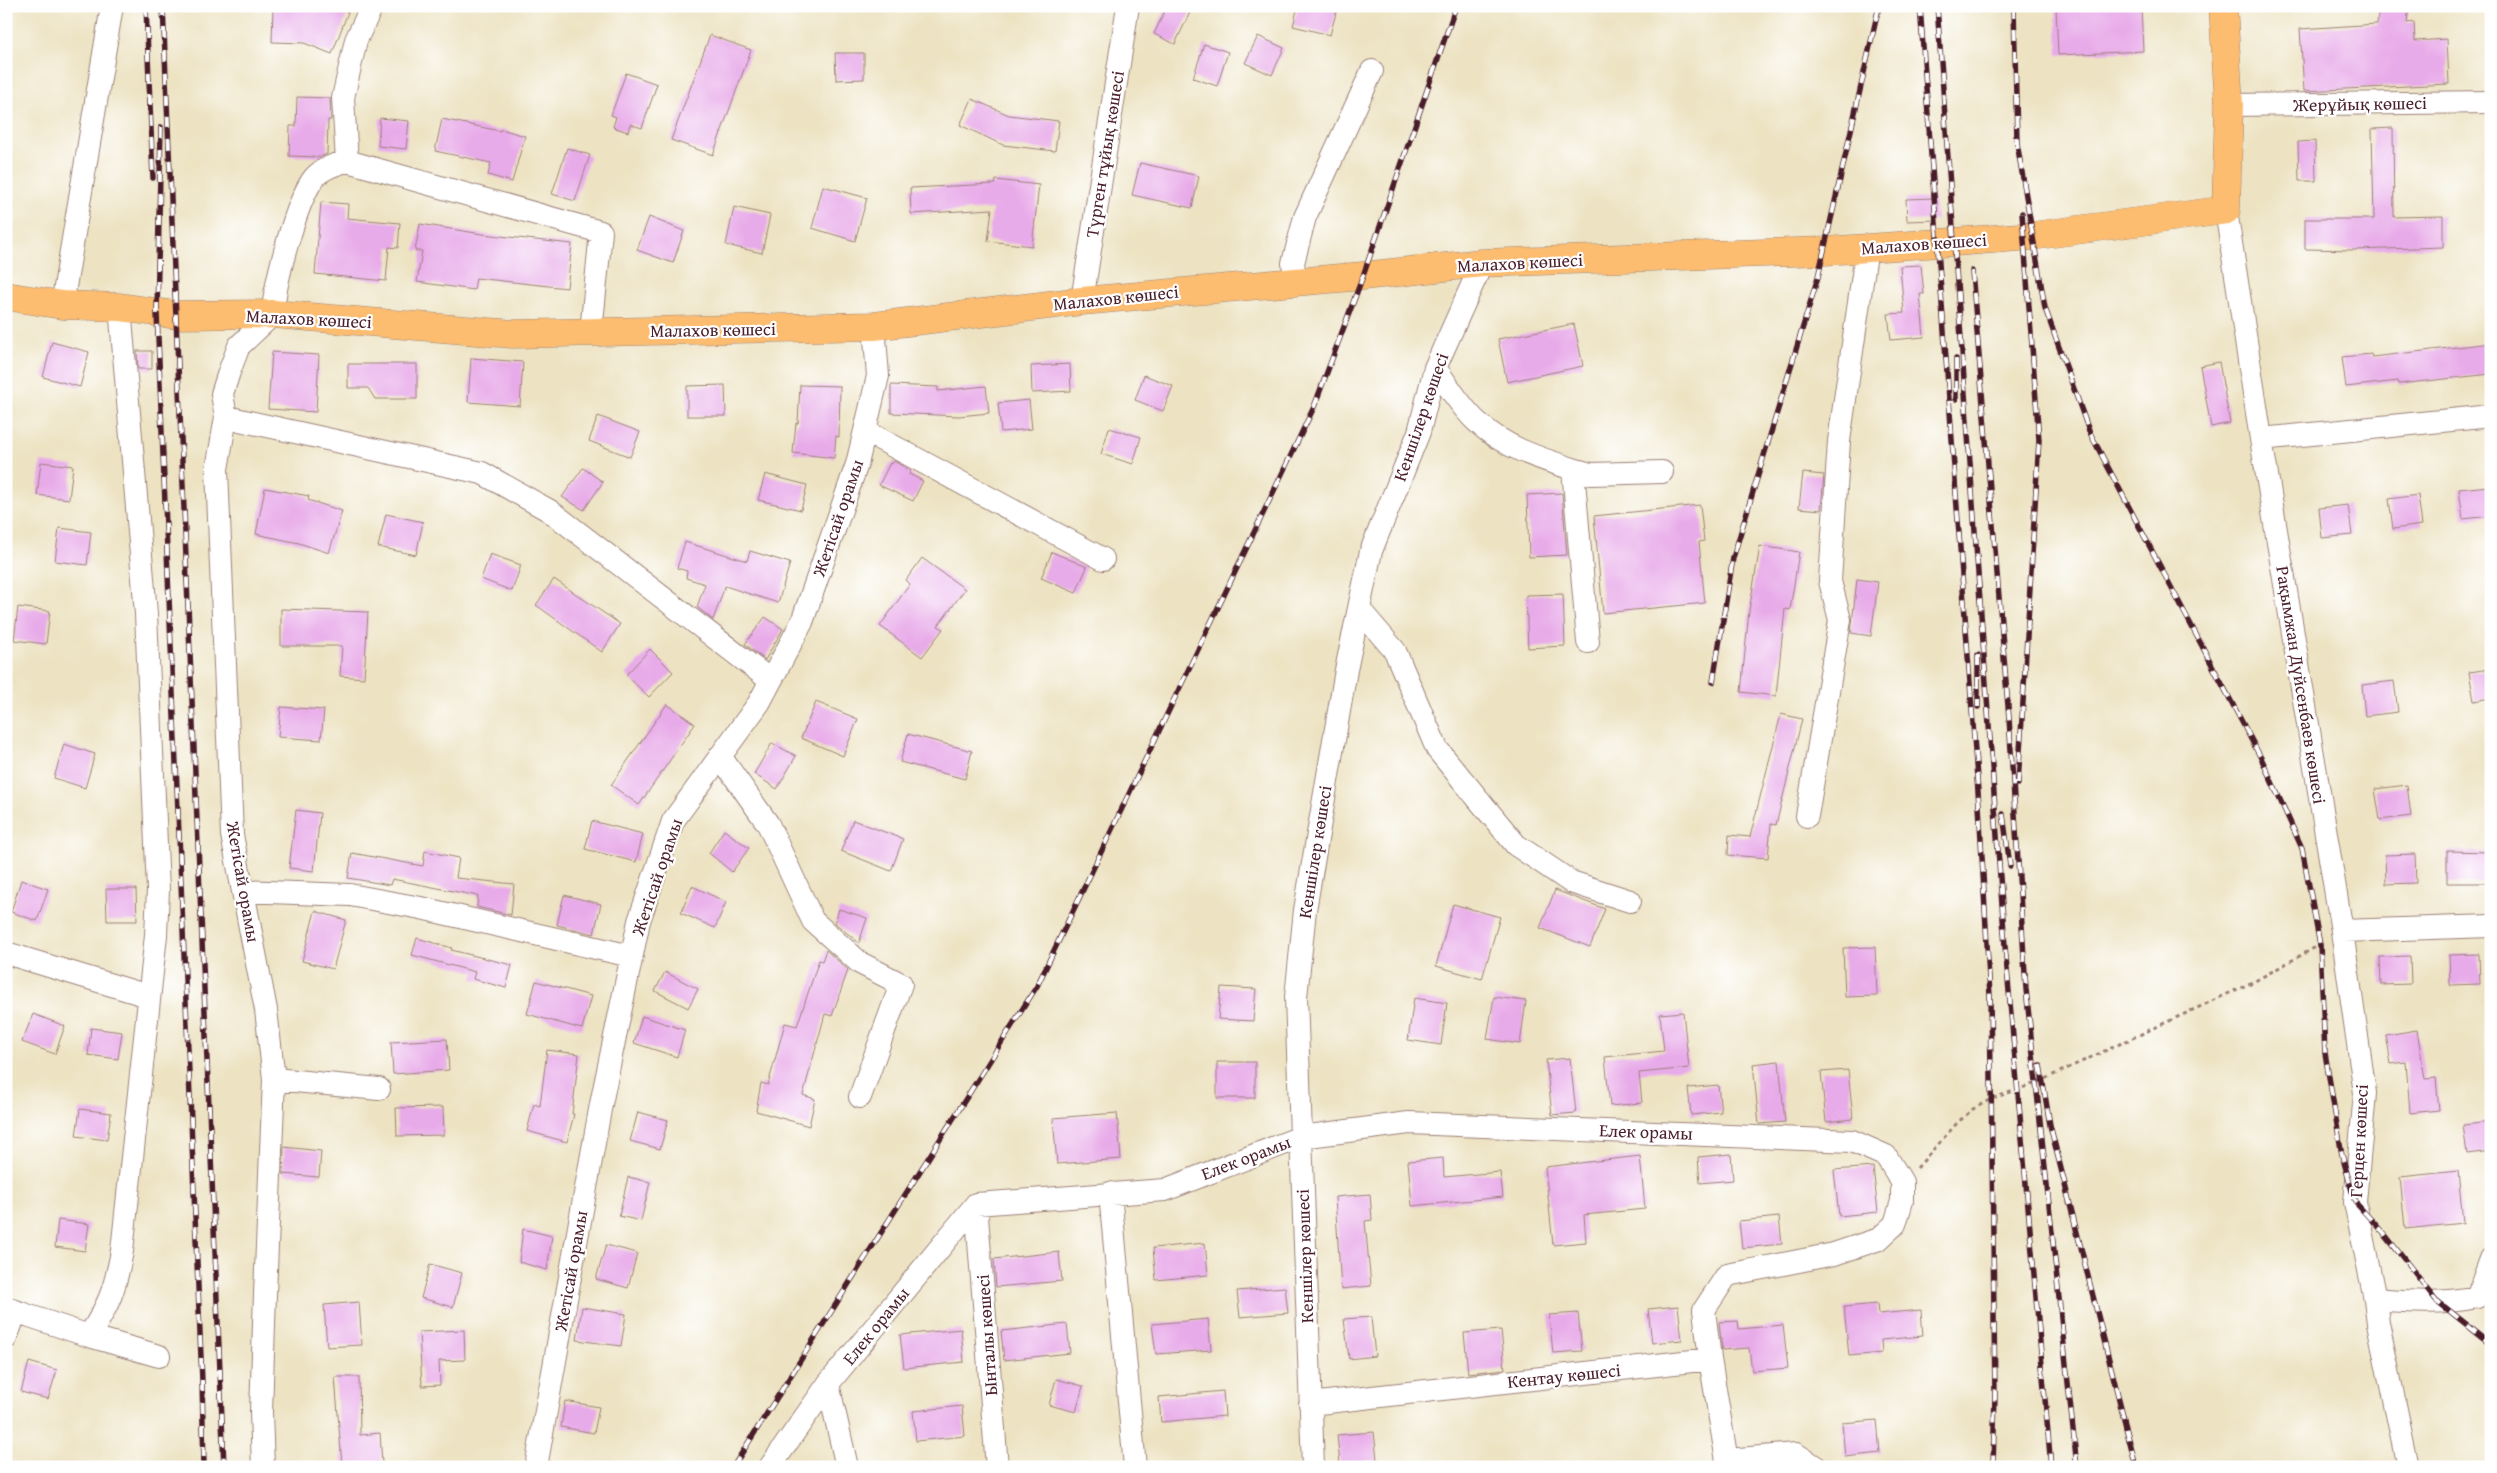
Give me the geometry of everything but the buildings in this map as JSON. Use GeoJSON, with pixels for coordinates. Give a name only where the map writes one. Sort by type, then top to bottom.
{"type":"FeatureCollection","features":[{"type":"Feature","properties":{"kind":"main road","name":"Рақымжан Дүйсенбаев көшесі"},"geometry":{"type":"LineString","coordinates":[[2223,6],[2229,105],[2226,210]]}},
{"type":"Feature","properties":{"kind":"main road","name":"Малахов көшесі"},"geometry":{"type":"LineString","coordinates":[[6,296],[62,305],[120,307],[176,315],[273,314],[514,334],[874,326],[1082,301],[1216,288],[1296,283],[1482,263],[1866,247],[2032,236],[2226,210]]}},
{"type":"Feature","properties":{"kind":"street"},"geometry":{"type":"LineString","coordinates":[[62,305],[112,6]]}},
{"type":"Feature","properties":{"kind":"street"},"geometry":{"type":"LineString","coordinates":[[347,161],[343,98],[356,40],[372,6]]}},
{"type":"Feature","properties":{"kind":"street","name":"Түрген тұйық көшесі"},"geometry":{"type":"LineString","coordinates":[[1082,301],[1128,6]]}},
{"type":"Feature","properties":{"kind":"street"},"geometry":{"type":"LineString","coordinates":[[1296,283],[1293,263],[1305,217],[1372,71]]}},
{"type":"Feature","properties":{"kind":"street","name":"Жерұйық көшесі"},"geometry":{"type":"LineString","coordinates":[[2229,105],[2491,102]]}},
{"type":"Feature","properties":{"kind":"street"},"geometry":{"type":"LineString","coordinates":[[273,314],[273,297],[300,202],[314,177],[333,165],[347,161],[601,232],[591,332]]}},
{"type":"Feature","properties":{"kind":"street","name":"Рақымжан Дүйсенбаев көшесі"},"geometry":{"type":"LineString","coordinates":[[2226,210],[2261,439],[2342,931]]}},
{"type":"Feature","properties":{"kind":"street"},"geometry":{"type":"LineString","coordinates":[[1807,816],[1840,620],[1830,581],[1838,460],[1866,247]]}},
{"type":"Feature","properties":{"kind":"street","name":"Кеншілер көшесі"},"geometry":{"type":"LineString","coordinates":[[1313,1467],[1296,997],[1305,910],[1370,551],[1419,432],[1435,368],[1482,263]]}},
{"type":"Feature","properties":{"kind":"street"},"geometry":{"type":"LineString","coordinates":[[89,1336],[104,1313],[115,1289],[122,1250],[156,934],[158,890],[146,614],[120,307]]}},
{"type":"Feature","properties":{"kind":"street","name":"Жетісай орамы"},"geometry":{"type":"LineString","coordinates":[[263,1467],[261,1412],[274,1079],[266,1010],[232,835],[217,469],[226,417],[222,394],[239,346],[273,314]]}},
{"type":"Feature","properties":{"kind":"street","name":"Жетісай орамы"},"geometry":{"type":"LineString","coordinates":[[536,1467],[601,1104],[639,921],[673,821],[759,703],[802,622],[854,474],[865,431],[878,376],[874,326]]}},
{"type":"Feature","properties":{"kind":"street"},"geometry":{"type":"LineString","coordinates":[[1435,368],[1475,420],[1499,440],[1535,457],[1591,474],[1662,472]]}},
{"type":"Feature","properties":{"kind":"street"},"geometry":{"type":"LineString","coordinates":[[2261,439],[2491,416]]}},
{"type":"Feature","properties":{"kind":"street"},"geometry":{"type":"LineString","coordinates":[[226,417],[482,473],[550,510],[770,680]]}},
{"type":"Feature","properties":{"kind":"street"},"geometry":{"type":"LineString","coordinates":[[865,431],[1102,559]]}},
{"type":"Feature","properties":{"kind":"street"},"geometry":{"type":"LineString","coordinates":[[1573,469],[1588,642]]}},
{"type":"Feature","properties":{"kind":"street"},"geometry":{"type":"LineString","coordinates":[[1359,609],[1395,651],[1437,749],[1516,845],[1571,882],[1630,901]]}},
{"type":"Feature","properties":{"kind":"street"},"geometry":{"type":"LineString","coordinates":[[720,756],[768,824],[813,921],[860,963],[901,984],[860,1097]]}},
{"type":"Feature","properties":{"kind":"street"},"geometry":{"type":"LineString","coordinates":[[243,891],[350,895],[421,908],[632,956]]}},
{"type":"Feature","properties":{"kind":"street"},"geometry":{"type":"LineString","coordinates":[[2342,931],[2491,926]]}},
{"type":"Feature","properties":{"kind":"street","name":"Герцен көшесі"},"geometry":{"type":"LineString","coordinates":[[2342,931],[2364,1093],[2355,1202],[2408,1467]]}},
{"type":"Feature","properties":{"kind":"street"},"geometry":{"type":"LineString","coordinates":[[6,952],[148,996]]}},
{"type":"Feature","properties":{"kind":"street"},"geometry":{"type":"LineString","coordinates":[[274,1079],[380,1089]]}},
{"type":"Feature","properties":{"kind":"street","name":"Елек орамы"},"geometry":{"type":"LineString","coordinates":[[770,1467],[828,1384],[976,1204],[1165,1190],[1302,1137],[1409,1123],[1852,1141],[1886,1156],[1902,1182]]}},
{"type":"Feature","properties":{"kind":"street"},"geometry":{"type":"LineString","coordinates":[[1816,1467],[1796,1454],[1728,1463],[1710,1359],[1704,1310],[1727,1276],[1834,1254],[1879,1239],[1895,1224],[1902,1201],[1902,1182]]}},
{"type":"Feature","properties":{"kind":"street"},"geometry":{"type":"LineString","coordinates":[[1110,1194],[1135,1467]]}},
{"type":"Feature","properties":{"kind":"street","name":"Ынталы көшесі"},"geometry":{"type":"LineString","coordinates":[[976,1204],[997,1467]]}},
{"type":"Feature","properties":{"kind":"street"},"geometry":{"type":"LineString","coordinates":[[2375,1299],[2484,1302],[2491,1259]]}},
{"type":"Feature","properties":{"kind":"street"},"geometry":{"type":"LineString","coordinates":[[6,1338],[11,1309],[89,1336],[159,1356]]}},
{"type":"Feature","properties":{"kind":"street","name":"Кентау көшесі"},"geometry":{"type":"LineString","coordinates":[[1310,1404],[1710,1359]]}},
{"type":"Feature","properties":{"kind":"street"},"geometry":{"type":"LineString","coordinates":[[828,1384],[846,1467]]}},
{"type":"Feature","properties":{"kind":"path"},"geometry":{"type":"LineString","coordinates":[[1902,1182],[1957,1123],[1973,1109],[1991,1099],[2036,1083],[2255,981],[2342,931]]}},
{"type":"Feature","properties":{"kind":"railway"},"geometry":{"type":"LineString","coordinates":[[146,6],[153,178]]}},
{"type":"Feature","properties":{"kind":"railway"},"geometry":{"type":"LineString","coordinates":[[163,6],[224,1467]]}},
{"type":"Feature","properties":{"kind":"railway"},"geometry":{"type":"LineString","coordinates":[[733,1467],[1037,986],[1314,407],[1363,276],[1456,6]]}},
{"type":"Feature","properties":{"kind":"railway"},"geometry":{"type":"LineString","coordinates":[[1713,682],[1733,558],[1818,277],[1879,6]]}},
{"type":"Feature","properties":{"kind":"railway"},"geometry":{"type":"LineString","coordinates":[[1920,6],[1979,805],[1990,996],[1995,1395],[1993,1467]]}},
{"type":"Feature","properties":{"kind":"railway"},"geometry":{"type":"LineString","coordinates":[[1937,6],[2005,946],[2051,1467]]}},
{"type":"Feature","properties":{"kind":"railway"},"geometry":{"type":"LineString","coordinates":[[2014,6],[2017,143]]}},
{"type":"Feature","properties":{"kind":"railway"},"geometry":{"type":"LineString","coordinates":[[161,127],[157,313],[202,1381],[204,1467]]}},
{"type":"Feature","properties":{"kind":"railway"},"geometry":{"type":"LineString","coordinates":[[2016,137],[2045,308],[2089,431],[2262,760],[2302,848],[2320,945],[2325,1053],[2342,1155],[2355,1202],[2386,1236],[2436,1300],[2491,1344]]}},
{"type":"Feature","properties":{"kind":"railway"},"geometry":{"type":"LineString","coordinates":[[2018,784],[2039,440],[2022,213]]}},
{"type":"Feature","properties":{"kind":"railway"},"geometry":{"type":"LineString","coordinates":[[1972,271],[2009,718],[2026,989],[2077,1467]]}},
{"type":"Feature","properties":{"kind":"railway"},"geometry":{"type":"LineString","coordinates":[[1956,359],[1956,399]]}},
{"type":"Feature","properties":{"kind":"railway"},"geometry":{"type":"LineString","coordinates":[[1978,655],[1978,707]]}},
{"type":"Feature","properties":{"kind":"railway"},"geometry":{"type":"LineString","coordinates":[[2003,814],[2010,866]]}},
{"type":"Feature","properties":{"kind":"railway"},"geometry":{"type":"LineString","coordinates":[[2040,1065],[2050,1125],[2136,1467]]}}]}
